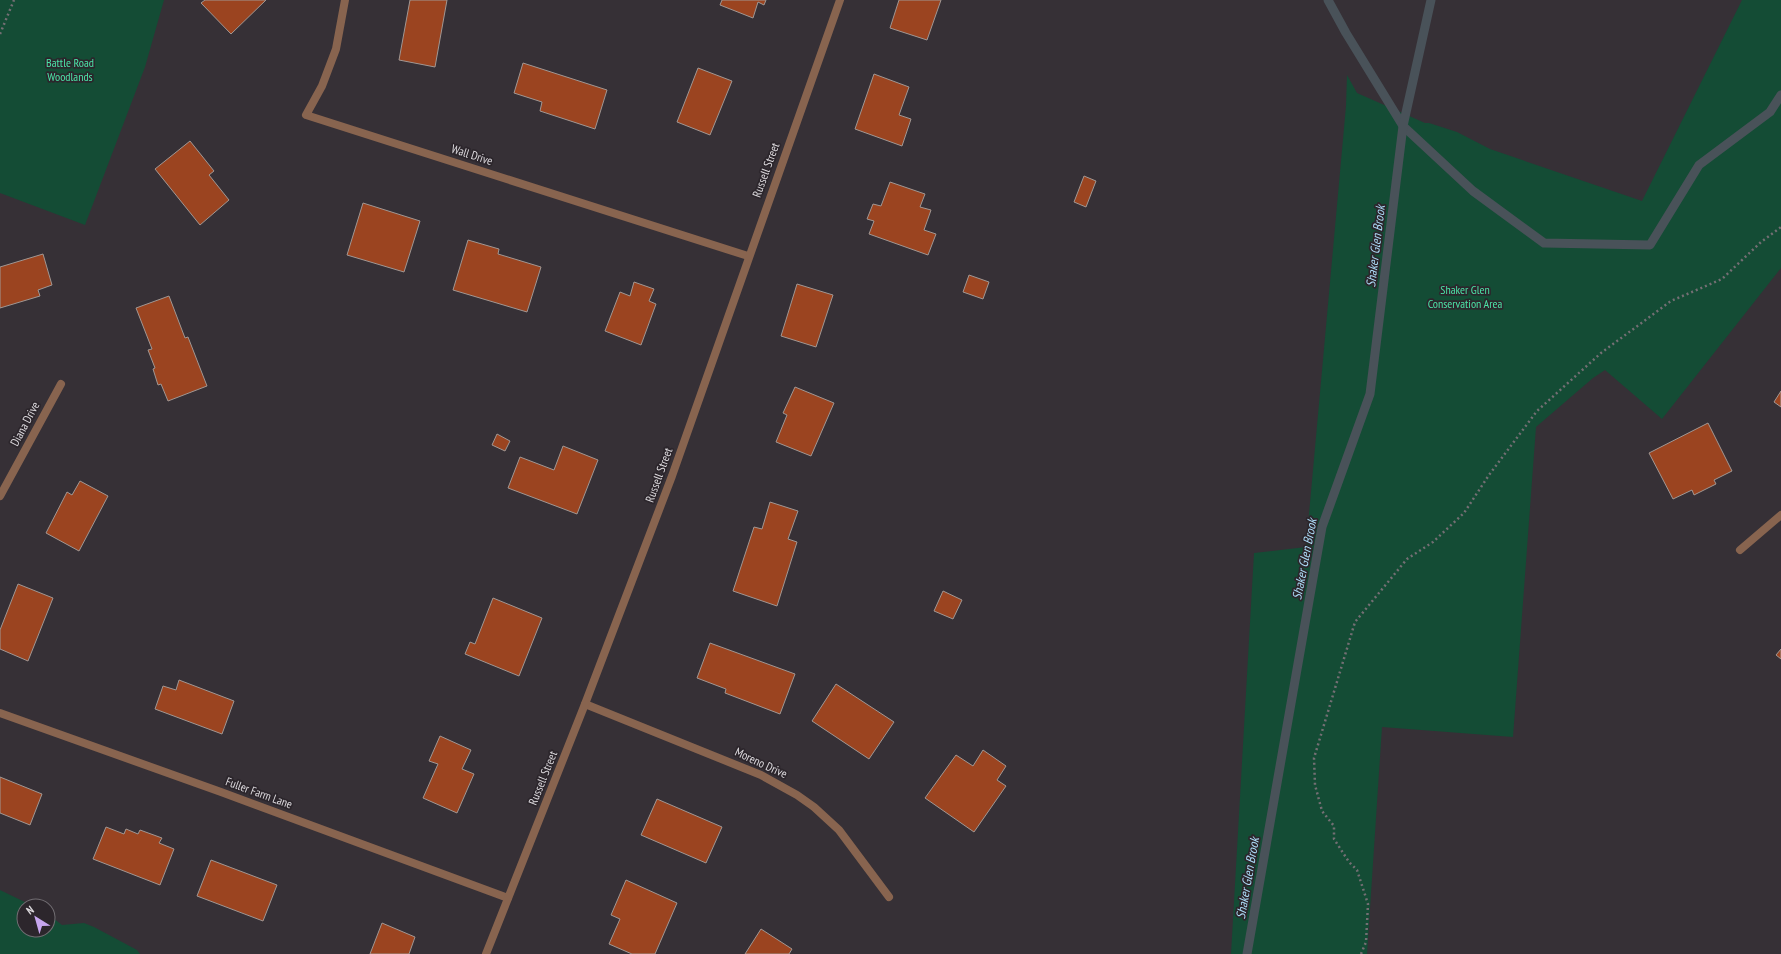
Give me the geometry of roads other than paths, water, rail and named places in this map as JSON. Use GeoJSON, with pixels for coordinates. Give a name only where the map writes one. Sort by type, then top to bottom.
{"type":"FeatureCollection","features":[{"type":"Feature","properties":{"kind":"street","name":"Wall Drive"},"geometry":{"type":"LineString","coordinates":[[345,0],[336,49],[322,86],[306,115],[748,256]]}},
{"type":"Feature","properties":{"kind":"street","name":"Russell Street"},"geometry":{"type":"LineString","coordinates":[[486,954],[585,704],[672,476],[748,256],[840,0]]}},
{"type":"Feature","properties":{"kind":"street","name":"Diana Drive"},"geometry":{"type":"LineString","coordinates":[[0,496],[61,384]]}},
{"type":"Feature","properties":{"kind":"street"},"geometry":{"type":"LineString","coordinates":[[1740,550],[1781,515]]}},
{"type":"Feature","properties":{"kind":"street","name":"Moreno Drive"},"geometry":{"type":"LineString","coordinates":[[585,704],[761,775],[797,795],[819,811],[839,830],[889,897]]}},
{"type":"Feature","properties":{"kind":"street","name":"Fuller Farm Lane"},"geometry":{"type":"LineString","coordinates":[[0,713],[221,792],[508,898]]}},
{"type":"Feature","properties":{"kind":"waterway"},"geometry":{"type":"LineString","coordinates":[[1328,0],[1346,33],[1403,126],[1473,191],[1544,243],[1650,245],[1699,165],[1770,112],[1781,95]]}},
{"type":"Feature","properties":{"kind":"waterway","name":"Shaker Glen Brook"},"geometry":{"type":"LineString","coordinates":[[1247,954],[1322,527],[1370,394],[1403,126],[1431,0]]}},
{"type":"Feature","properties":{"kind":"park label","name":"Battle Road Woodlands"},"geometry":{"type":"Point","coordinates":[70,70]}},
{"type":"Feature","properties":{"kind":"park label","name":"Shaker Glen Conservation Area"},"geometry":{"type":"Point","coordinates":[1465,297]}}]}
